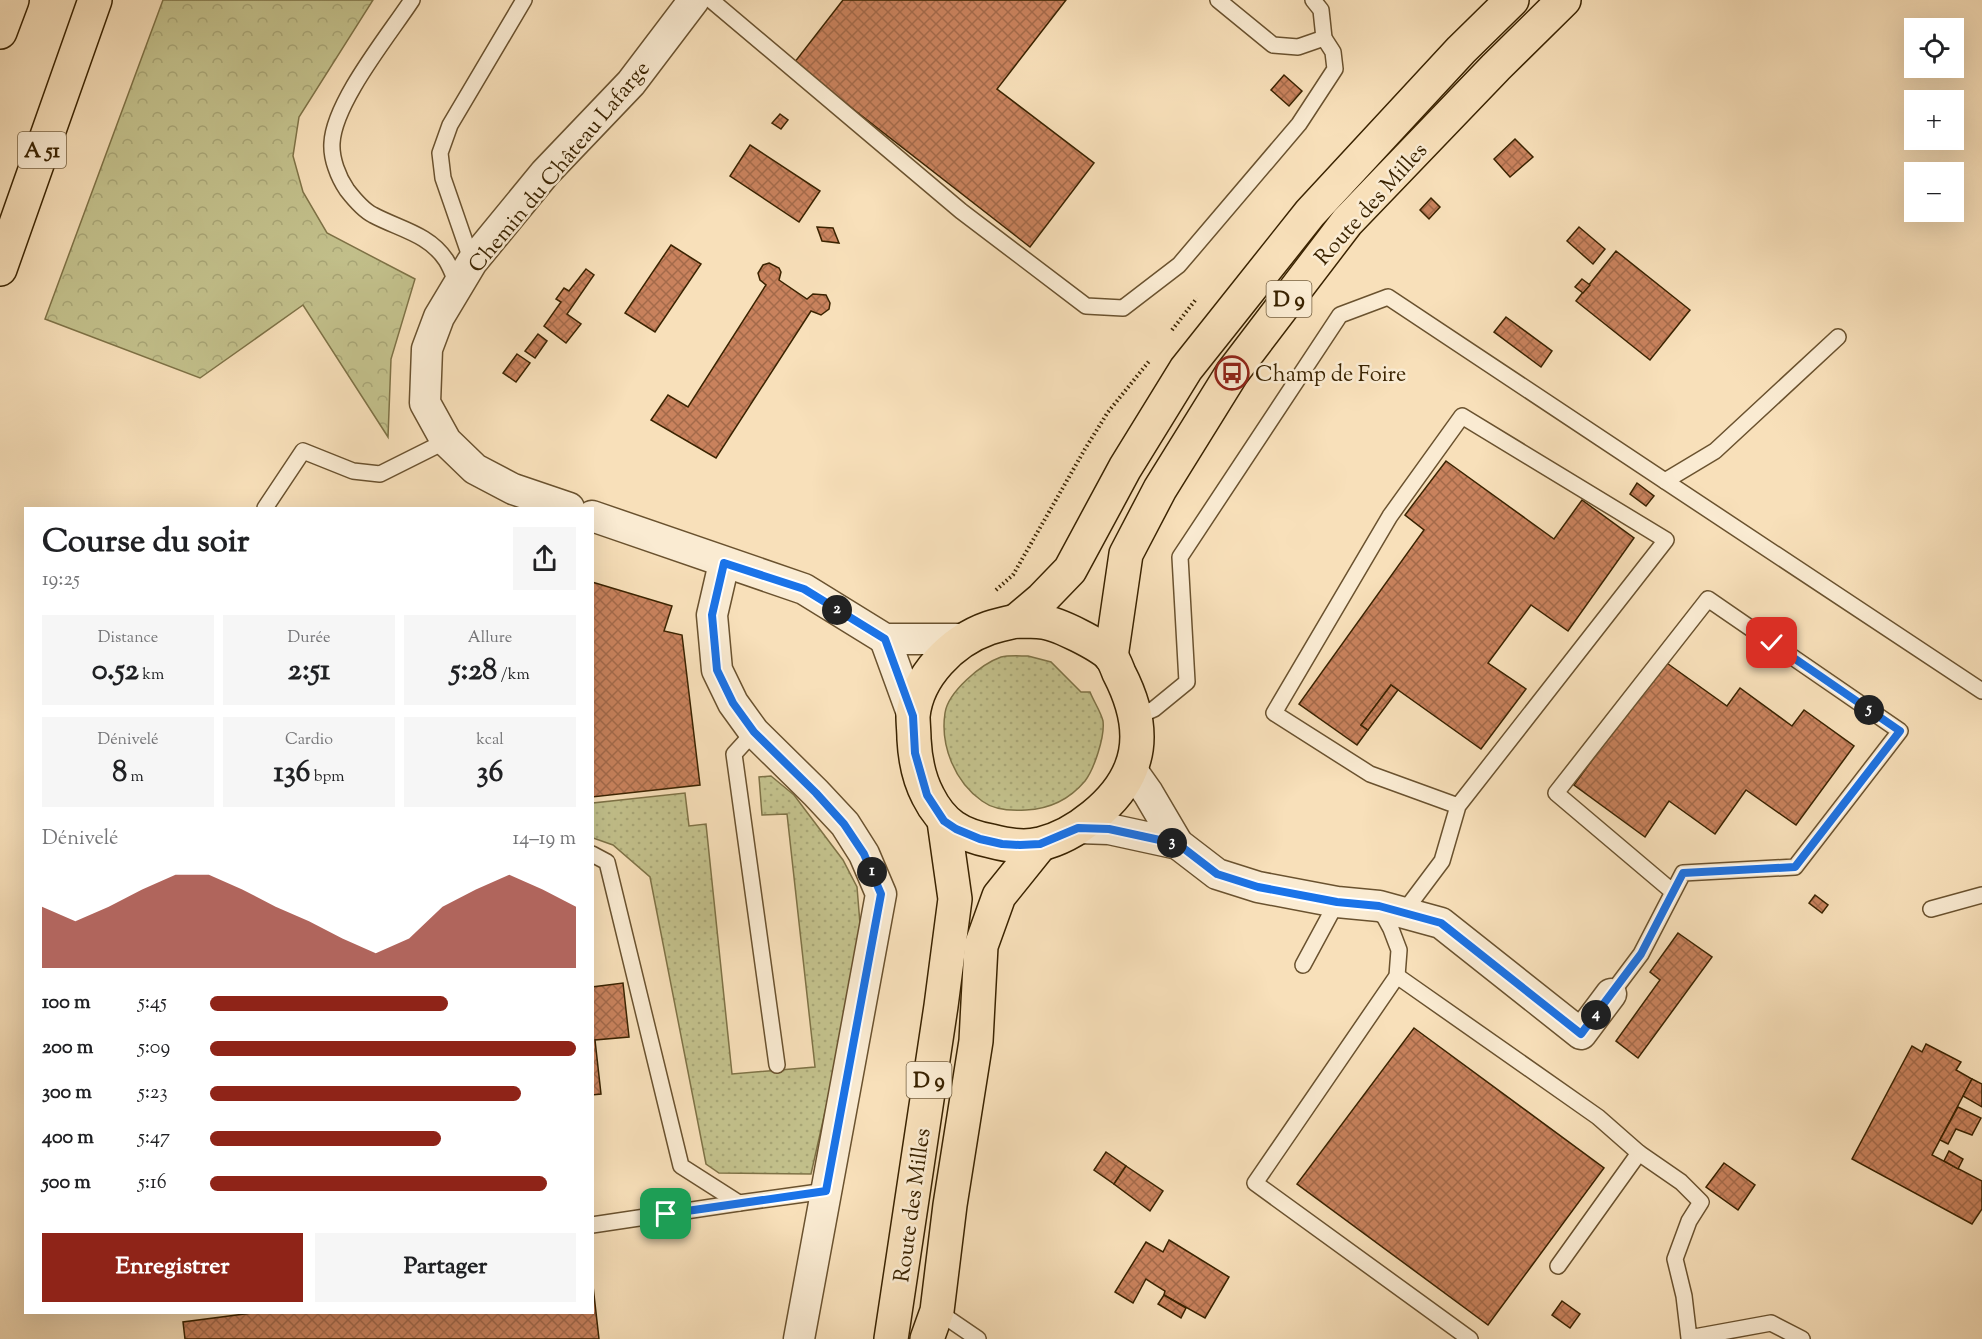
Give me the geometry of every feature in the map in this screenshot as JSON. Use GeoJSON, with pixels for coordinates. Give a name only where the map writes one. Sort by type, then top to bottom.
{"type":"FeatureCollection","features":[{"type":"Feature","properties":{"kind":"main road"},"geometry":{"type":"LineString","coordinates":[[0,32],[12,0]]}},
{"type":"Feature","properties":{"kind":"main road","name":"A 51"},"geometry":{"type":"LineString","coordinates":[[0,269],[95,0]]}},
{"type":"Feature","properties":{"kind":"main road","name":"Route des Milles"},"geometry":{"type":"LineString","coordinates":[[1016,621],[1070,570],[1125,468],[1186,369],[1310,213],[1461,50],[1512,0]]}},
{"type":"Feature","properties":{"kind":"main road","name":"Route des Milles"},"geometry":{"type":"LineString","coordinates":[[1111,657],[1126,555],[1160,489],[1232,373],[1347,222],[1564,0]]}},
{"type":"Feature","properties":{"kind":"main road"},"geometry":{"type":"LineString","coordinates":[[1016,621],[1045,622],[1069,631],[1111,657],[1128,690],[1136,717],[1136,750],[1131,769],[1114,797],[1078,828],[1030,845],[1002,844],[980,839],[944,821],[927,795],[915,753],[913,716],[920,691],[932,669],[968,639],[988,628],[1016,621]]}},
{"type":"Feature","properties":{"kind":"main road","name":"Route des Milles"},"geometry":{"type":"LineString","coordinates":[[891,1339],[955,899],[944,821]]}},
{"type":"Feature","properties":{"kind":"main road","name":"Route des Milles"},"geometry":{"type":"LineString","coordinates":[[932,1325],[976,1041],[981,946],[999,896],[1030,845]]}},
{"type":"Feature","properties":{"kind":"street","name":"Chemin du Château Lafarge"},"geometry":{"type":"LineString","coordinates":[[566,507],[513,489],[475,469],[446,441],[425,403],[427,349],[440,317],[465,274],[545,173],[631,83],[694,0]]}},
{"type":"Feature","properties":{"kind":"street"},"geometry":{"type":"LineString","coordinates":[[594,517],[804,589],[885,639],[968,639]]}},
{"type":"Feature","properties":{"kind":"street"},"geometry":{"type":"LineString","coordinates":[[724,563],[712,615],[717,670],[733,703],[754,732],[844,824],[864,854],[881,894],[799,1339]]}},
{"type":"Feature","properties":{"kind":"street"},"geometry":{"type":"LineString","coordinates":[[885,639],[913,716]]}},
{"type":"Feature","properties":{"kind":"street"},"geometry":{"type":"LineString","coordinates":[[1131,769],[1178,844],[1217,874],[1258,887],[1391,910],[1441,923],[1581,1034],[1611,994]]}},
{"type":"Feature","properties":{"kind":"street"},"geometry":{"type":"LineString","coordinates":[[1078,828],[1109,829],[1178,844]]}},
{"type":"Feature","properties":{"kind":"lane"},"geometry":{"type":"LineString","coordinates":[[412,0],[345,101],[336,123],[332,143],[333,153],[341,181],[352,197],[371,214],[421,237],[465,274]]}},
{"type":"Feature","properties":{"kind":"lane"},"geometry":{"type":"LineString","coordinates":[[465,274],[443,178],[440,153],[450,125],[524,0]]}},
{"type":"Feature","properties":{"kind":"lane"},"geometry":{"type":"LineString","coordinates":[[711,0],[961,211],[1086,306],[1123,308],[1179,265],[1299,124],[1335,69],[1333,51],[1324,38],[1321,10],[1313,0]]}},
{"type":"Feature","properties":{"kind":"lane"},"geometry":{"type":"LineString","coordinates":[[1218,0],[1273,45],[1298,47],[1324,38]]}},
{"type":"Feature","properties":{"kind":"lane"},"geometry":{"type":"LineString","coordinates":[[1136,717],[1154,709],[1187,682],[1179,557],[1340,315],[1388,297],[1982,691]]}},
{"type":"Feature","properties":{"kind":"lane"},"geometry":{"type":"LineString","coordinates":[[1665,482],[1715,451],[1838,337]]}},
{"type":"Feature","properties":{"kind":"lane"},"geometry":{"type":"LineString","coordinates":[[1458,806],[1370,774],[1274,713],[1390,516],[1462,416],[1666,540],[1458,806],[1442,861],[1391,910],[1399,950],[1397,976],[1255,1183],[1470,1339]]}},
{"type":"Feature","properties":{"kind":"lane"},"geometry":{"type":"LineString","coordinates":[[266,507],[303,451],[353,471],[380,474],[446,441]]}},
{"type":"Feature","properties":{"kind":"lane"},"geometry":{"type":"LineString","coordinates":[[1611,994],[1641,954],[1683,873],[1795,867],[1900,731],[1708,599],[1556,793],[1673,892]]}},
{"type":"Feature","properties":{"kind":"lane"},"geometry":{"type":"LineString","coordinates":[[754,732],[734,754],[777,1065]]}},
{"type":"Feature","properties":{"kind":"lane"},"geometry":{"type":"LineString","coordinates":[[594,855],[607,862],[681,1166],[739,1203]]}},
{"type":"Feature","properties":{"kind":"lane"},"geometry":{"type":"LineString","coordinates":[[1931,909],[1982,895]]}},
{"type":"Feature","properties":{"kind":"lane"},"geometry":{"type":"LineString","coordinates":[[1303,965],[1337,902]]}},
{"type":"Feature","properties":{"kind":"lane"},"geometry":{"type":"LineString","coordinates":[[1397,976],[1598,1117],[1639,1153],[1681,1182],[1701,1202],[1689,1221],[1675,1259],[1684,1296],[1689,1339],[1771,1323],[1802,1339]]}},
{"type":"Feature","properties":{"kind":"lane"},"geometry":{"type":"LineString","coordinates":[[1558,1266],[1639,1153]]}},
{"type":"Feature","properties":{"kind":"lane"},"geometry":{"type":"LineString","coordinates":[[594,1225],[826,1191]]}},
{"type":"Feature","properties":{"kind":"lane"},"geometry":{"type":"LineString","coordinates":[[932,1325],[978,1339]]}},
{"type":"Feature","properties":{"kind":"green space"},"geometry":{"type":"Polygon","coordinates":[[[163,0],[373,0],[299,117],[293,156],[303,192],[327,233],[415,279],[391,359],[388,437],[303,305],[200,378],[45,319],[163,0]]]}},
{"type":"Feature","properties":{"kind":"green space"},"geometry":{"type":"Polygon","coordinates":[[[1028,656],[1051,662],[1081,692],[1090,692],[1103,721],[1102,735],[1092,769],[1079,788],[1058,802],[1043,808],[1003,809],[982,801],[972,793],[957,774],[947,750],[945,713],[952,696],[975,672],[1001,657],[1028,656]]]}},
{"type":"Feature","properties":{"kind":"green space"},"geometry":{"type":"Polygon","coordinates":[[[771,776],[794,795],[843,860],[857,887],[860,924],[858,966],[811,1174],[719,1173],[706,1164],[650,877],[613,845],[594,838],[594,803],[685,793],[689,826],[706,824],[732,1074],[815,1067],[787,814],[762,815],[759,777],[771,776]]]}},
{"type":"Feature","properties":{"kind":"building"},"geometry":{"type":"Polygon","coordinates":[[[843,0],[1066,0],[997,89],[1094,163],[1030,247],[794,63],[843,0]]]}},
{"type":"Feature","properties":{"kind":"building"},"geometry":{"type":"Polygon","coordinates":[[[1284,75],[1302,91],[1289,106],[1271,90],[1284,75]]]}},
{"type":"Feature","properties":{"kind":"building"},"geometry":{"type":"Polygon","coordinates":[[[780,114],[788,120],[781,129],[772,123],[780,114]]]}},
{"type":"Feature","properties":{"kind":"building"},"geometry":{"type":"Polygon","coordinates":[[[1515,139],[1533,157],[1510,177],[1494,159],[1515,139]]]}},
{"type":"Feature","properties":{"kind":"building"},"geometry":{"type":"Polygon","coordinates":[[[750,145],[820,191],[799,222],[730,176],[750,145]]]}},
{"type":"Feature","properties":{"kind":"building"},"geometry":{"type":"Polygon","coordinates":[[[1431,198],[1440,207],[1429,219],[1420,210],[1431,198]]]}},
{"type":"Feature","properties":{"kind":"building"},"geometry":{"type":"Polygon","coordinates":[[[817,227],[833,228],[839,243],[822,241],[817,227]]]}},
{"type":"Feature","properties":{"kind":"building"},"geometry":{"type":"Polygon","coordinates":[[[1579,227],[1605,249],[1593,264],[1567,241],[1579,227]]]}},
{"type":"Feature","properties":{"kind":"building"},"geometry":{"type":"Polygon","coordinates":[[[671,245],[701,264],[655,332],[625,313],[671,245]]]}},
{"type":"Feature","properties":{"kind":"building"},"geometry":{"type":"Polygon","coordinates":[[[1616,251],[1690,310],[1650,360],[1576,301],[1616,251]]]}},
{"type":"Feature","properties":{"kind":"building"},"geometry":{"type":"Polygon","coordinates":[[[769,263],[779,268],[781,272],[779,280],[807,299],[813,294],[826,295],[830,303],[829,309],[821,315],[811,311],[716,458],[651,420],[668,395],[688,407],[766,285],[760,280],[758,273],[763,265],[769,263]]]}},
{"type":"Feature","properties":{"kind":"building"},"geometry":{"type":"Polygon","coordinates":[[[586,269],[594,275],[567,314],[581,324],[566,343],[544,326],[561,302],[556,299],[564,288],[569,291],[586,269]]]}},
{"type":"Feature","properties":{"kind":"building"},"geometry":{"type":"Polygon","coordinates":[[[1582,279],[1590,285],[1583,293],[1575,287],[1582,279]]]}},
{"type":"Feature","properties":{"kind":"building"},"geometry":{"type":"Polygon","coordinates":[[[1506,317],[1552,351],[1541,367],[1494,332],[1506,317]]]}},
{"type":"Feature","properties":{"kind":"building"},"geometry":{"type":"Polygon","coordinates":[[[538,334],[547,341],[535,358],[525,351],[538,334]]]}},
{"type":"Feature","properties":{"kind":"building"},"geometry":{"type":"Polygon","coordinates":[[[517,354],[530,363],[516,382],[503,373],[517,354]]]}},
{"type":"Feature","properties":{"kind":"building"},"geometry":{"type":"Polygon","coordinates":[[[1446,461],[1554,539],[1582,500],[1634,538],[1568,631],[1531,605],[1488,663],[1526,689],[1481,749],[1391,685],[1361,725],[1368,730],[1357,745],[1299,704],[1424,530],[1405,515],[1446,461]]]}},
{"type":"Feature","properties":{"kind":"building"},"geometry":{"type":"Polygon","coordinates":[[[1637,483],[1654,496],[1646,506],[1630,494],[1637,483]]]}},
{"type":"Feature","properties":{"kind":"building"},"geometry":{"type":"Polygon","coordinates":[[[594,583],[672,606],[664,631],[682,635],[700,785],[594,797],[594,583]]]}},
{"type":"Feature","properties":{"kind":"building"},"geometry":{"type":"Polygon","coordinates":[[[1664,661],[1727,706],[1740,688],[1792,726],[1804,710],[1854,746],[1796,825],[1746,790],[1715,834],[1669,801],[1645,837],[1574,785],[1664,661]]]}},
{"type":"Feature","properties":{"kind":"building"},"geometry":{"type":"Polygon","coordinates":[[[1391,685],[1398,690],[1368,730],[1361,725],[1391,685]]]}},
{"type":"Feature","properties":{"kind":"building"},"geometry":{"type":"Polygon","coordinates":[[[1815,895],[1828,905],[1822,913],[1809,903],[1815,895]]]}},
{"type":"Feature","properties":{"kind":"building"},"geometry":{"type":"Polygon","coordinates":[[[1678,933],[1712,957],[1638,1058],[1616,1041],[1660,980],[1650,972],[1678,933]]]}},
{"type":"Feature","properties":{"kind":"building"},"geometry":{"type":"Polygon","coordinates":[[[623,983],[629,1037],[595,1040],[601,1094],[594,1095],[594,987],[623,983]]]}},
{"type":"Feature","properties":{"kind":"building"},"geometry":{"type":"Polygon","coordinates":[[[1414,1028],[1604,1168],[1488,1325],[1297,1184],[1414,1028]]]}},
{"type":"Feature","properties":{"kind":"building"},"geometry":{"type":"Polygon","coordinates":[[[1926,1044],[1961,1062],[1956,1070],[1972,1079],[1932,1155],[1982,1181],[1982,1209],[1972,1224],[1852,1159],[1912,1046],[1922,1052],[1926,1044]]]}},
{"type":"Feature","properties":{"kind":"building"},"geometry":{"type":"Polygon","coordinates":[[[1972,1079],[1982,1084],[1982,1107],[1963,1096],[1972,1079]]]}},
{"type":"Feature","properties":{"kind":"building"},"geometry":{"type":"Polygon","coordinates":[[[1958,1107],[1981,1118],[1972,1135],[1956,1129],[1948,1144],[1940,1140],[1958,1107]]]}},
{"type":"Feature","properties":{"kind":"building"},"geometry":{"type":"Polygon","coordinates":[[[1949,1151],[1963,1159],[1958,1169],[1944,1161],[1949,1151]]]}},
{"type":"Feature","properties":{"kind":"building"},"geometry":{"type":"Polygon","coordinates":[[[1106,1152],[1126,1166],[1114,1184],[1094,1170],[1106,1152]]]}},
{"type":"Feature","properties":{"kind":"building"},"geometry":{"type":"Polygon","coordinates":[[[1724,1163],[1755,1185],[1738,1210],[1706,1187],[1724,1163]]]}},
{"type":"Feature","properties":{"kind":"building"},"geometry":{"type":"Polygon","coordinates":[[[1126,1166],[1163,1191],[1150,1211],[1114,1184],[1126,1166]]]}},
{"type":"Feature","properties":{"kind":"building"},"geometry":{"type":"Polygon","coordinates":[[[1169,1240],[1229,1277],[1205,1318],[1164,1295],[1165,1291],[1146,1279],[1133,1303],[1115,1292],[1146,1242],[1163,1252],[1169,1240]]]}},
{"type":"Feature","properties":{"kind":"building"},"geometry":{"type":"Polygon","coordinates":[[[594,1295],[599,1339],[185,1339],[183,1322],[244,1314],[594,1314],[594,1295]]]}},
{"type":"Feature","properties":{"kind":"building"},"geometry":{"type":"Polygon","coordinates":[[[1164,1295],[1186,1308],[1181,1318],[1158,1304],[1164,1295]]]}},
{"type":"Feature","properties":{"kind":"building"},"geometry":{"type":"Polygon","coordinates":[[[1562,1301],[1580,1314],[1570,1328],[1552,1315],[1562,1301]]]}},
{"type":"Feature","properties":{"kind":"place","name":"Champ de Foire"},"geometry":{"type":"Point","coordinates":[1232,373]}},
{"type":"Feature","properties":{"kind":"route"},"geometry":{"type":"LineString","coordinates":[[666,1214],[826,1191],[881,894],[864,854],[844,824],[754,732],[733,703],[717,670],[712,615],[724,563],[804,589],[885,639],[913,716],[915,753],[927,795],[944,821],[956,829],[980,839],[1020,845],[1040,844],[1078,828],[1109,829],[1178,844],[1217,874],[1258,887],[1337,902],[1379,906],[1441,923],[1581,1034],[1641,954],[1683,873],[1795,867],[1900,731],[1772,643]]}}]}
